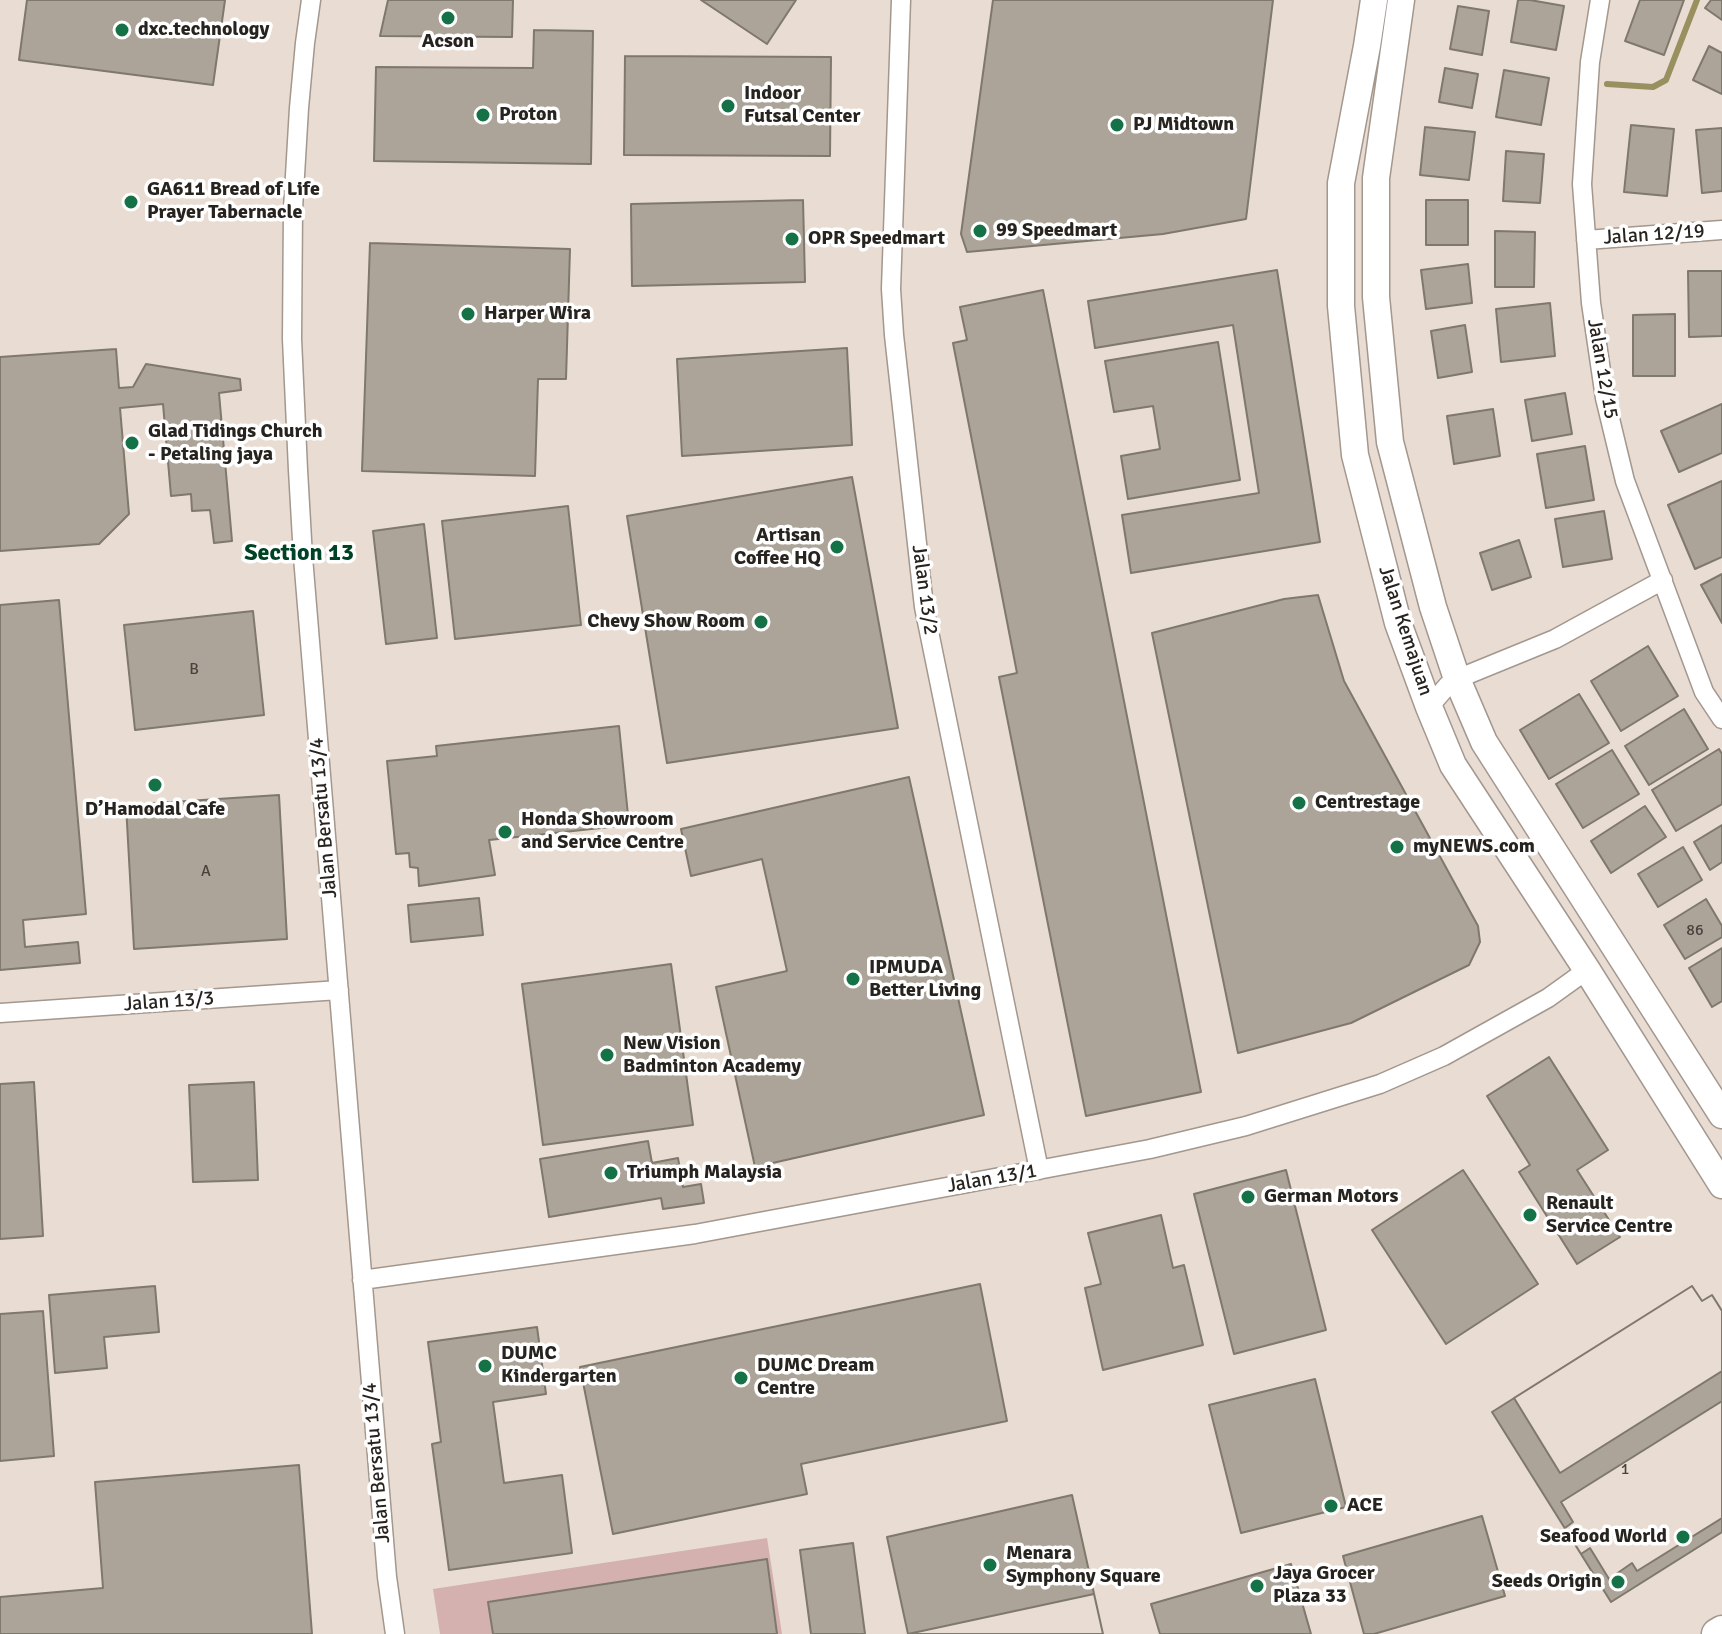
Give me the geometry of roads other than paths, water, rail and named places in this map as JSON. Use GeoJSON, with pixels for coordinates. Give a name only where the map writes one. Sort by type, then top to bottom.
{"type":"FeatureCollection","features":[{"type":"Feature","properties":{"kind":"main road","name":"Jalan Kemajuan"},"geometry":{"type":"LineString","coordinates":[[1374,0],[1341,183],[1341,306],[1355,455],[1398,623],[1453,765],[1722,1185]]}},
{"type":"Feature","properties":{"kind":"main road","name":"Jalan Kemajuan"},"geometry":{"type":"LineString","coordinates":[[1401,0],[1376,178],[1376,297],[1390,442],[1433,607],[1457,679],[1484,742],[1722,1115]]}},
{"type":"Feature","properties":{"kind":"main road"},"geometry":{"type":"LineString","coordinates":[[1717,1634],[1722,1631]]}},
{"type":"Feature","properties":{"kind":"street","name":"Jalan Bersatu 13/4"},"geometry":{"type":"LineString","coordinates":[[311,0],[294,179],[292,339],[303,557],[387,1577],[395,1634]]}},
{"type":"Feature","properties":{"kind":"street","name":"Jalan 13/2"},"geometry":{"type":"LineString","coordinates":[[901,0],[891,289],[924,607],[1039,1170]]}},
{"type":"Feature","properties":{"kind":"street","name":"Jalan 12/15"},"geometry":{"type":"LineString","coordinates":[[1600,0],[1590,62],[1582,184],[1591,303],[1605,398],[1625,481],[1704,692],[1722,719]]}},
{"type":"Feature","properties":{"kind":"street","name":"Jalan 12/19"},"geometry":{"type":"LineString","coordinates":[[1586,240],[1722,230]]}},
{"type":"Feature","properties":{"kind":"street"},"geometry":{"type":"LineString","coordinates":[[1429,707],[1457,679],[1555,639],[1663,580]]}},
{"type":"Feature","properties":{"kind":"street","name":"Jalan 13/1"},"geometry":{"type":"LineString","coordinates":[[362,1280],[695,1234],[1150,1149],[1246,1126],[1380,1084],[1444,1056],[1548,998],[1587,970]]}},
{"type":"Feature","properties":{"kind":"street","name":"Jalan 13/3"},"geometry":{"type":"LineString","coordinates":[[0,1013],[339,990]]}},
{"type":"Feature","properties":{"kind":"waterway"},"geometry":{"type":"LineString","coordinates":[[1607,84],[1653,87],[1666,80],[1697,0]]}},
{"type":"Feature","properties":{"kind":"place","name":"Acson"},"geometry":{"type":"Point","coordinates":[448,18]}},
{"type":"Feature","properties":{"kind":"place","name":"dxc.technology"},"geometry":{"type":"Point","coordinates":[122,30]}},
{"type":"Feature","properties":{"kind":"place","name":"Indoor Futsal Center"},"geometry":{"type":"Point","coordinates":[728,106]}},
{"type":"Feature","properties":{"kind":"place","name":"Proton"},"geometry":{"type":"Point","coordinates":[483,115]}},
{"type":"Feature","properties":{"kind":"place","name":"PJ Midtown"},"geometry":{"type":"Point","coordinates":[1117,125]}},
{"type":"Feature","properties":{"kind":"place","name":"GA611 Bread of Life Prayer Tabernacle"},"geometry":{"type":"Point","coordinates":[131,202]}},
{"type":"Feature","properties":{"kind":"place","name":"99 Speedmart"},"geometry":{"type":"Point","coordinates":[980,231]}},
{"type":"Feature","properties":{"kind":"place","name":"OPR Speedmart"},"geometry":{"type":"Point","coordinates":[792,239]}},
{"type":"Feature","properties":{"kind":"place","name":"Harper Wira"},"geometry":{"type":"Point","coordinates":[468,314]}},
{"type":"Feature","properties":{"kind":"place","name":"Glad Tidings Church - Petaling jaya"},"geometry":{"type":"Point","coordinates":[132,443]}},
{"type":"Feature","properties":{"kind":"place","name":"Artisan Coffee HQ"},"geometry":{"type":"Point","coordinates":[837,547]}},
{"type":"Feature","properties":{"kind":"place","name":"Chevy Show Room"},"geometry":{"type":"Point","coordinates":[761,622]}},
{"type":"Feature","properties":{"kind":"place","name":"D’Hamodal Cafe"},"geometry":{"type":"Point","coordinates":[155,785]}},
{"type":"Feature","properties":{"kind":"place","name":"Centrestage"},"geometry":{"type":"Point","coordinates":[1299,803]}},
{"type":"Feature","properties":{"kind":"place","name":"Honda Showroom and Service Centre"},"geometry":{"type":"Point","coordinates":[505,832]}},
{"type":"Feature","properties":{"kind":"place","name":"myNEWS.com"},"geometry":{"type":"Point","coordinates":[1397,847]}},
{"type":"Feature","properties":{"kind":"place","name":"IPMUDA Better Living"},"geometry":{"type":"Point","coordinates":[853,979]}},
{"type":"Feature","properties":{"kind":"place","name":"New Vision Badminton Academy"},"geometry":{"type":"Point","coordinates":[607,1055]}},
{"type":"Feature","properties":{"kind":"place","name":"Triumph Malaysia"},"geometry":{"type":"Point","coordinates":[611,1173]}},
{"type":"Feature","properties":{"kind":"place","name":"German Motors"},"geometry":{"type":"Point","coordinates":[1248,1197]}},
{"type":"Feature","properties":{"kind":"place","name":"Renault Service Centre"},"geometry":{"type":"Point","coordinates":[1530,1215]}},
{"type":"Feature","properties":{"kind":"place","name":"DUMC Kindergarten"},"geometry":{"type":"Point","coordinates":[485,1366]}},
{"type":"Feature","properties":{"kind":"place","name":"DUMC Dream Centre"},"geometry":{"type":"Point","coordinates":[741,1378]}},
{"type":"Feature","properties":{"kind":"place","name":"ACE"},"geometry":{"type":"Point","coordinates":[1331,1506]}},
{"type":"Feature","properties":{"kind":"place","name":"Seafood World"},"geometry":{"type":"Point","coordinates":[1683,1537]}},
{"type":"Feature","properties":{"kind":"place","name":"Menara Symphony Square"},"geometry":{"type":"Point","coordinates":[990,1565]}},
{"type":"Feature","properties":{"kind":"place","name":"Seeds Origin"},"geometry":{"type":"Point","coordinates":[1618,1582]}},
{"type":"Feature","properties":{"kind":"place","name":"Jaya Grocer Plaza 33"},"geometry":{"type":"Point","coordinates":[1257,1586]}},
{"type":"Feature","properties":{"kind":"district","name":"Section 13"},"geometry":{"type":"Point","coordinates":[299,554]}}]}
